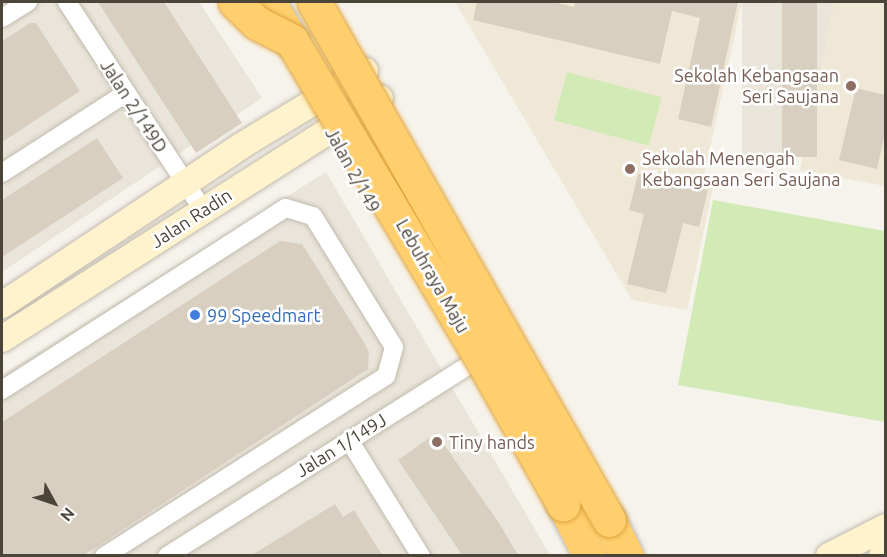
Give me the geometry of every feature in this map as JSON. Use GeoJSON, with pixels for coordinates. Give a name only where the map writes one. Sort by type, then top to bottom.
{"type":"FeatureCollection","features":[{"type":"Feature","properties":{"kind":"highway"},"geometry":{"type":"LineString","coordinates":[[235,2],[257,22],[292,41]]}},
{"type":"Feature","properties":{"kind":"highway","name":"Lebuhraya Maju"},"geometry":{"type":"LineString","coordinates":[[269,2],[477,351],[590,555]]}},
{"type":"Feature","properties":{"kind":"highway","name":"Lebuhraya Maju"},"geometry":{"type":"LineString","coordinates":[[314,2],[627,555]]}},
{"type":"Feature","properties":{"kind":"main road","name":"Jalan 2/149"},"geometry":{"type":"LineString","coordinates":[[258,2],[575,555]]}},
{"type":"Feature","properties":{"kind":"main road"},"geometry":{"type":"LineString","coordinates":[[325,2],[638,555]]}},
{"type":"Feature","properties":{"kind":"main road","name":"Jalan Radin"},"geometry":{"type":"LineString","coordinates":[[2,305],[184,183],[314,100],[365,71]]}},
{"type":"Feature","properties":{"kind":"main road","name":"Jalan Radin"},"geometry":{"type":"LineString","coordinates":[[2,339],[329,128],[381,98]]}},
{"type":"Feature","properties":{"kind":"main road"},"geometry":{"type":"LineString","coordinates":[[830,555],[885,527]]}},
{"type":"Feature","properties":{"kind":"street"},"geometry":{"type":"LineString","coordinates":[[2,18],[28,2]]}},
{"type":"Feature","properties":{"kind":"street","name":"Jalan 2/149D"},"geometry":{"type":"LineString","coordinates":[[67,2],[203,210]]}},
{"type":"Feature","properties":{"kind":"street"},"geometry":{"type":"LineString","coordinates":[[2,173],[126,93]]}},
{"type":"Feature","properties":{"kind":"street"},"geometry":{"type":"LineString","coordinates":[[2,390],[286,208],[314,216],[394,347],[386,376],[104,555]]}},
{"type":"Feature","properties":{"kind":"street","name":"Jalan 1/149J"},"geometry":{"type":"LineString","coordinates":[[167,555],[516,336]]}},
{"type":"Feature","properties":{"kind":"street"},"geometry":{"type":"LineString","coordinates":[[349,440],[422,555]]}},
{"type":"Feature","properties":{"kind":"shaded area"},"geometry":{"type":"Polygon","coordinates":[[[2,2],[199,2],[262,98],[2,272],[2,2]]]}},
{"type":"Feature","properties":{"kind":"shaded area","name":"Sekolah Menengah Kebangsaan Seri Saujana"},"geometry":{"type":"Polygon","coordinates":[[[455,2],[742,2],[702,185],[713,188],[687,310],[632,300],[455,2]]]}},
{"type":"Feature","properties":{"kind":"shaded area"},"geometry":{"type":"Polygon","coordinates":[[[742,2],[834,2],[834,155],[742,155],[742,2]]]}},
{"type":"Feature","properties":{"kind":"shaded area","name":"Sekolah Kebangsaan Seri Saujana"},"geometry":{"type":"Polygon","coordinates":[[[834,2],[885,2],[885,186],[800,170],[834,2]]]}},
{"type":"Feature","properties":{"kind":"shaded area"},"geometry":{"type":"Polygon","coordinates":[[[326,172],[550,555],[2,556],[2,375],[326,172]]]}},
{"type":"Feature","properties":{"kind":"green space"},"geometry":{"type":"Polygon","coordinates":[[[567,72],[662,97],[649,146],[554,120],[567,72]]]}},
{"type":"Feature","properties":{"kind":"green space"},"geometry":{"type":"Polygon","coordinates":[[[713,200],[885,231],[885,422],[678,385],[713,200]]]}},
{"type":"Feature","properties":{"kind":"building"},"geometry":{"type":"Polygon","coordinates":[[[98,2],[164,2],[242,123],[196,153],[98,2]]]}},
{"type":"Feature","properties":{"kind":"building"},"geometry":{"type":"Polygon","coordinates":[[[477,2],[553,2],[574,7],[575,2],[738,2],[711,127],[678,119],[700,18],[672,11],[660,64],[473,20],[477,2]]]}},
{"type":"Feature","properties":{"kind":"building"},"geometry":{"type":"Polygon","coordinates":[[[782,2],[817,2],[817,157],[782,157],[782,2]]]}},
{"type":"Feature","properties":{"kind":"building"},"geometry":{"type":"Polygon","coordinates":[[[30,23],[36,23],[80,91],[2,142],[2,41],[30,23]]]}},
{"type":"Feature","properties":{"kind":"building"},"geometry":{"type":"Polygon","coordinates":[[[856,88],[885,95],[885,133],[877,169],[839,160],[856,88]]]}},
{"type":"Feature","properties":{"kind":"building"},"geometry":{"type":"Polygon","coordinates":[[[97,138],[123,178],[2,257],[2,200],[97,138]]]}},
{"type":"Feature","properties":{"kind":"building"},"geometry":{"type":"Polygon","coordinates":[[[638,174],[708,190],[699,227],[683,223],[666,293],[627,284],[644,214],[629,210],[638,174]]]}},
{"type":"Feature","properties":{"kind":"building"},"geometry":{"type":"Polygon","coordinates":[[[280,241],[302,244],[369,352],[368,369],[84,555],[2,555],[2,422],[280,241]]]}},
{"type":"Feature","properties":{"kind":"building"},"geometry":{"type":"Polygon","coordinates":[[[436,433],[499,523],[518,555],[462,555],[398,460],[436,433]]]}},
{"type":"Feature","properties":{"kind":"building"},"geometry":{"type":"Polygon","coordinates":[[[335,504],[343,517],[354,510],[382,555],[252,555],[335,504]]]}},
{"type":"Feature","properties":{"kind":"place","name":"Sekolah Kebangsaan Seri Saujana"},"geometry":{"type":"Point","coordinates":[851,86]}},
{"type":"Feature","properties":{"kind":"place","name":"Sekolah Menengah Kebangsaan Seri Saujana"},"geometry":{"type":"Point","coordinates":[630,169]}},
{"type":"Feature","properties":{"kind":"place","name":"99 Speedmart"},"geometry":{"type":"Point","coordinates":[195,315]}},
{"type":"Feature","properties":{"kind":"place","name":"Tiny hands"},"geometry":{"type":"Point","coordinates":[437,442]}}]}
